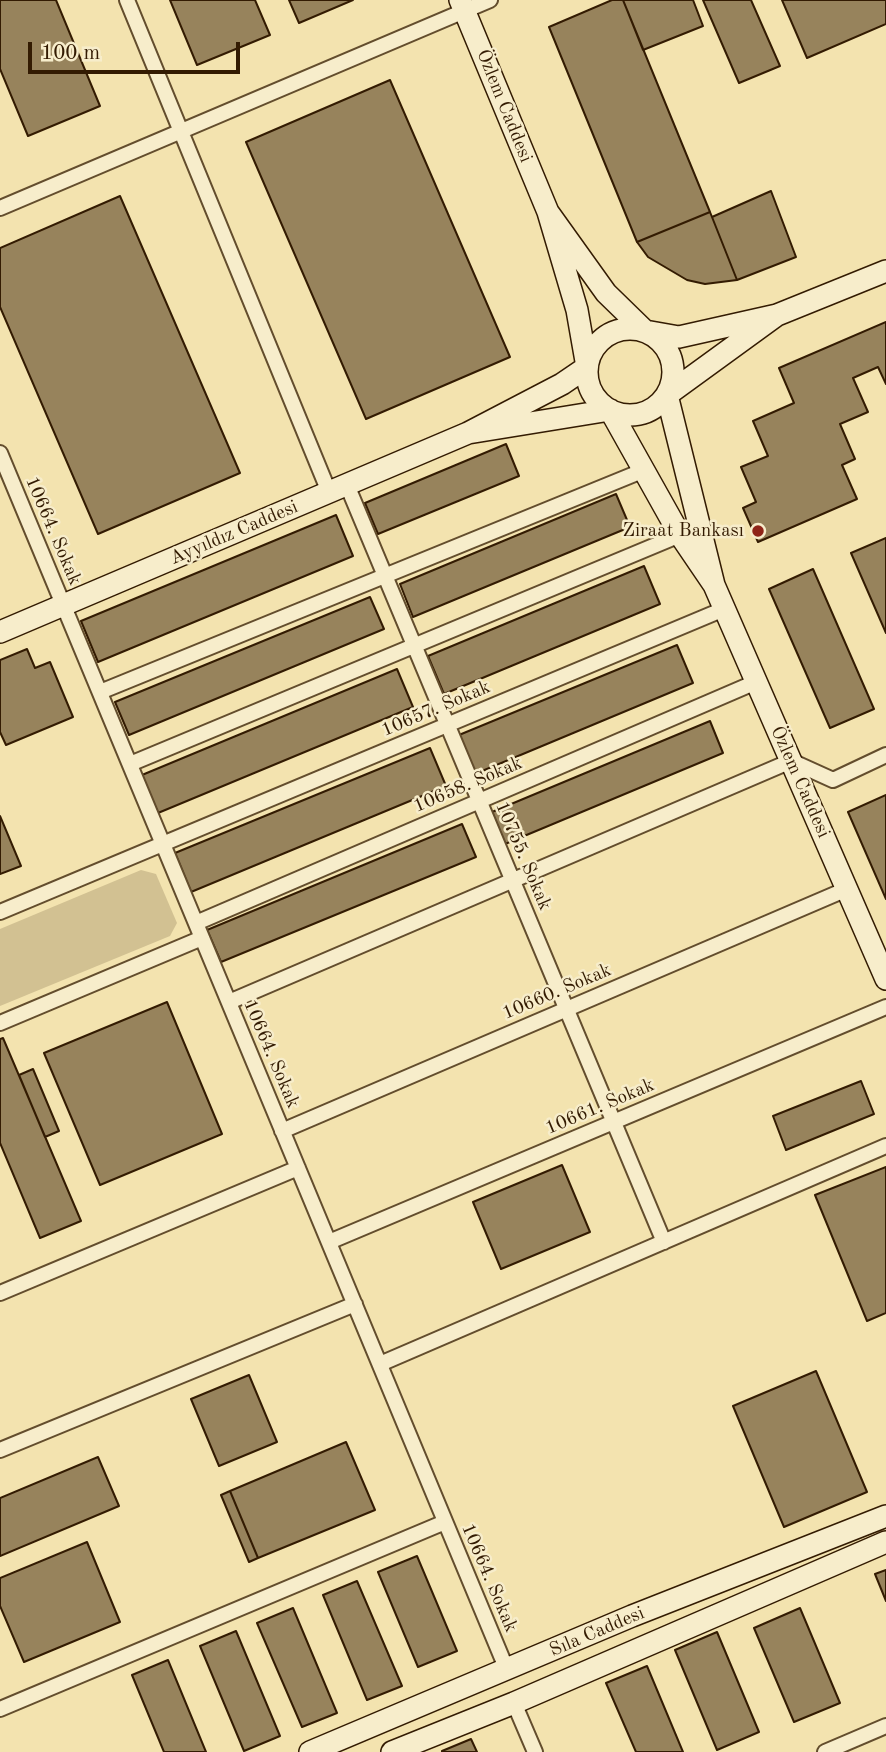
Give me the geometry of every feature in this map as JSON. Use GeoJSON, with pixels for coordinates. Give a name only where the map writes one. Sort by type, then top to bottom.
{"type":"FeatureCollection","features":[{"type":"Feature","properties":{"kind":"street","name":"10755. Sokak"},"geometry":{"type":"LineString","coordinates":[[127,0],[180,132],[338,488],[385,576],[664,1242]]}},
{"type":"Feature","properties":{"kind":"street"},"geometry":{"type":"LineString","coordinates":[[0,208],[180,132],[463,6],[490,0]]}},
{"type":"Feature","properties":{"kind":"street","name":"Özlem Caddesi"},"geometry":{"type":"LineString","coordinates":[[463,6],[548,212],[577,310],[587,367]]}},
{"type":"Feature","properties":{"kind":"street","name":"Özlem Caddesi"},"geometry":{"type":"LineString","coordinates":[[548,212],[606,293],[645,331]]}},
{"type":"Feature","properties":{"kind":"street"},"geometry":{"type":"LineString","coordinates":[[777,315],[647,412],[635,415],[610,410],[599,402],[587,380],[590,354],[597,343],[619,330],[632,328],[679,337],[777,315],[886,271]]}},
{"type":"Feature","properties":{"kind":"street"},"geometry":{"type":"LineString","coordinates":[[645,331],[666,346],[671,358],[674,371],[667,396]]}},
{"type":"Feature","properties":{"kind":"street","name":"Ayyıldız Caddesi"},"geometry":{"type":"LineString","coordinates":[[0,632],[468,433],[562,384],[587,367]]}},
{"type":"Feature","properties":{"kind":"street","name":"Özlem Caddesi"},"geometry":{"type":"LineString","coordinates":[[667,396],[714,585],[886,979]]}},
{"type":"Feature","properties":{"kind":"street","name":"Özlem Caddesi"},"geometry":{"type":"LineString","coordinates":[[610,410],[680,535],[714,585]]}},
{"type":"Feature","properties":{"kind":"street","name":"Ayyıldız Caddesi"},"geometry":{"type":"LineString","coordinates":[[468,433],[610,410]]}},
{"type":"Feature","properties":{"kind":"street","name":"10664. Sokak"},"geometry":{"type":"LineString","coordinates":[[0,453],[507,1670]]}},
{"type":"Feature","properties":{"kind":"street"},"geometry":{"type":"LineString","coordinates":[[100,692],[642,471]]}},
{"type":"Feature","properties":{"kind":"street"},"geometry":{"type":"LineString","coordinates":[[130,764],[680,535]]}},
{"type":"Feature","properties":{"kind":"street","name":"10657. Sokak"},"geometry":{"type":"LineString","coordinates":[[0,912],[724,609]]}},
{"type":"Feature","properties":{"kind":"street","name":"10658. Sokak"},"geometry":{"type":"LineString","coordinates":[[196,923],[756,682]]}},
{"type":"Feature","properties":{"kind":"street"},"geometry":{"type":"LineString","coordinates":[[229,1002],[791,761],[832,780],[886,755]]}},
{"type":"Feature","properties":{"kind":"street","name":"10660. Sokak"},"geometry":{"type":"LineString","coordinates":[[282,1131],[847,890]]}},
{"type":"Feature","properties":{"kind":"street"},"geometry":{"type":"LineString","coordinates":[[0,1023],[202,938]]}},
{"type":"Feature","properties":{"kind":"street","name":"10661. Sokak"},"geometry":{"type":"LineString","coordinates":[[329,1242],[886,1007]]}},
{"type":"Feature","properties":{"kind":"street"},"geometry":{"type":"LineString","coordinates":[[380,1364],[886,1146]]}},
{"type":"Feature","properties":{"kind":"street"},"geometry":{"type":"LineString","coordinates":[[0,1293],[298,1168]]}},
{"type":"Feature","properties":{"kind":"street"},"geometry":{"type":"LineString","coordinates":[[0,1450],[355,1304]]}},
{"type":"Feature","properties":{"kind":"street","name":"Sıla Caddesi"},"geometry":{"type":"LineString","coordinates":[[310,1752],[632,1616],[886,1516]]}},
{"type":"Feature","properties":{"kind":"street"},"geometry":{"type":"LineString","coordinates":[[0,1709],[445,1522]]}},
{"type":"Feature","properties":{"kind":"street"},"geometry":{"type":"LineString","coordinates":[[391,1752],[514,1703],[886,1542]]}},
{"type":"Feature","properties":{"kind":"street"},"geometry":{"type":"LineString","coordinates":[[514,1703],[535,1752]]}},
{"type":"Feature","properties":{"kind":"street"},"geometry":{"type":"LineString","coordinates":[[825,1752],[886,1726]]}},
{"type":"Feature","properties":{"kind":"shaded area"},"geometry":{"type":"Polygon","coordinates":[[[141,870],[156,874],[177,923],[170,936],[0,1006],[0,929],[141,870]]]}},
{"type":"Feature","properties":{"kind":"building"},"geometry":{"type":"Polygon","coordinates":[[[0,0],[56,0],[100,106],[28,136],[0,69],[0,0]]]}},
{"type":"Feature","properties":{"kind":"building"},"geometry":{"type":"Polygon","coordinates":[[[170,0],[255,0],[270,35],[197,65],[170,0]]]}},
{"type":"Feature","properties":{"kind":"building"},"geometry":{"type":"Polygon","coordinates":[[[289,0],[353,0],[299,23],[289,0]]]}},
{"type":"Feature","properties":{"kind":"building"},"geometry":{"type":"Polygon","coordinates":[[[612,0],[623,0],[710,212],[637,242],[549,27],[612,0]]]}},
{"type":"Feature","properties":{"kind":"building"},"geometry":{"type":"Polygon","coordinates":[[[623,0],[693,0],[703,26],[643,50],[623,0]]]}},
{"type":"Feature","properties":{"kind":"building"},"geometry":{"type":"Polygon","coordinates":[[[703,0],[751,0],[780,66],[739,83],[703,0]]]}},
{"type":"Feature","properties":{"kind":"building"},"geometry":{"type":"Polygon","coordinates":[[[782,0],[886,0],[886,24],[807,58],[782,0]]]}},
{"type":"Feature","properties":{"kind":"building"},"geometry":{"type":"Polygon","coordinates":[[[390,80],[510,357],[366,419],[246,142],[390,80]]]}},
{"type":"Feature","properties":{"kind":"building"},"geometry":{"type":"Polygon","coordinates":[[[771,191],[796,257],[737,280],[712,217],[771,191]]]}},
{"type":"Feature","properties":{"kind":"building"},"geometry":{"type":"Polygon","coordinates":[[[120,196],[240,473],[98,534],[0,307],[0,248],[120,196]]]}},
{"type":"Feature","properties":{"kind":"building"},"geometry":{"type":"Polygon","coordinates":[[[710,212],[737,280],[705,284],[687,280],[648,257],[637,242],[710,212]]]}},
{"type":"Feature","properties":{"kind":"building"},"geometry":{"type":"Polygon","coordinates":[[[886,322],[886,384],[878,367],[853,378],[868,412],[840,424],[855,459],[842,465],[857,499],[758,542],[743,508],[756,502],[741,467],[768,456],[753,421],[794,403],[779,368],[886,322]]]}},
{"type":"Feature","properties":{"kind":"building"},"geometry":{"type":"Polygon","coordinates":[[[506,444],[519,476],[378,534],[365,503],[506,444]]]}},
{"type":"Feature","properties":{"kind":"building"},"geometry":{"type":"Polygon","coordinates":[[[616,494],[630,527],[413,617],[400,584],[616,494]]]}},
{"type":"Feature","properties":{"kind":"building"},"geometry":{"type":"Polygon","coordinates":[[[336,515],[353,556],[98,662],[81,621],[336,515]]]}},
{"type":"Feature","properties":{"kind":"building"},"geometry":{"type":"Polygon","coordinates":[[[886,538],[886,633],[851,553],[886,538]]]}},
{"type":"Feature","properties":{"kind":"building"},"geometry":{"type":"Polygon","coordinates":[[[644,566],[660,604],[444,694],[428,656],[644,566]]]}},
{"type":"Feature","properties":{"kind":"building"},"geometry":{"type":"Polygon","coordinates":[[[813,569],[874,709],[830,728],[769,589],[813,569]]]}},
{"type":"Feature","properties":{"kind":"building"},"geometry":{"type":"Polygon","coordinates":[[[370,597],[384,629],[129,735],[115,702],[370,597]]]}},
{"type":"Feature","properties":{"kind":"building"},"geometry":{"type":"Polygon","coordinates":[[[677,645],[693,683],[475,774],[459,735],[677,645]]]}},
{"type":"Feature","properties":{"kind":"building"},"geometry":{"type":"Polygon","coordinates":[[[27,649],[35,668],[50,662],[73,717],[6,745],[0,732],[0,660],[27,649]]]}},
{"type":"Feature","properties":{"kind":"building"},"geometry":{"type":"Polygon","coordinates":[[[397,669],[413,707],[158,813],[142,775],[397,669]]]}},
{"type":"Feature","properties":{"kind":"building"},"geometry":{"type":"Polygon","coordinates":[[[710,721],[723,753],[505,844],[492,812],[710,721]]]}},
{"type":"Feature","properties":{"kind":"building"},"geometry":{"type":"Polygon","coordinates":[[[430,748],[446,786],[191,892],[175,853],[430,748]]]}},
{"type":"Feature","properties":{"kind":"building"},"geometry":{"type":"Polygon","coordinates":[[[886,795],[886,899],[848,812],[886,795]]]}},
{"type":"Feature","properties":{"kind":"building"},"geometry":{"type":"Polygon","coordinates":[[[0,816],[21,866],[0,874],[0,816]]]}},
{"type":"Feature","properties":{"kind":"building"},"geometry":{"type":"Polygon","coordinates":[[[462,824],[476,857],[221,962],[207,930],[462,824]]]}},
{"type":"Feature","properties":{"kind":"building"},"geometry":{"type":"Polygon","coordinates":[[[167,1002],[222,1134],[100,1185],[44,1053],[167,1002]]]}},
{"type":"Feature","properties":{"kind":"building"},"geometry":{"type":"Polygon","coordinates":[[[3,1038],[81,1221],[40,1238],[0,1143],[0,1039],[3,1038]]]}},
{"type":"Feature","properties":{"kind":"building"},"geometry":{"type":"Polygon","coordinates":[[[33,1069],[59,1131],[45,1137],[19,1075],[33,1069]]]}},
{"type":"Feature","properties":{"kind":"building"},"geometry":{"type":"Polygon","coordinates":[[[861,1081],[874,1114],[786,1150],[773,1116],[861,1081]]]}},
{"type":"Feature","properties":{"kind":"building"},"geometry":{"type":"Polygon","coordinates":[[[562,1165],[590,1232],[501,1269],[473,1202],[562,1165]]]}},
{"type":"Feature","properties":{"kind":"building"},"geometry":{"type":"Polygon","coordinates":[[[886,1167],[886,1313],[867,1321],[815,1195],[886,1167]]]}},
{"type":"Feature","properties":{"kind":"building"},"geometry":{"type":"Polygon","coordinates":[[[816,1371],[867,1492],[784,1527],[733,1406],[816,1371]]]}},
{"type":"Feature","properties":{"kind":"building"},"geometry":{"type":"Polygon","coordinates":[[[249,1375],[277,1442],[219,1466],[191,1399],[249,1375]]]}},
{"type":"Feature","properties":{"kind":"building"},"geometry":{"type":"Polygon","coordinates":[[[346,1442],[375,1510],[258,1558],[230,1491],[346,1442]]]}},
{"type":"Feature","properties":{"kind":"building"},"geometry":{"type":"Polygon","coordinates":[[[98,1457],[119,1506],[0,1556],[0,1498],[98,1457]]]}},
{"type":"Feature","properties":{"kind":"building"},"geometry":{"type":"Polygon","coordinates":[[[230,1491],[258,1558],[249,1562],[221,1495],[230,1491]]]}},
{"type":"Feature","properties":{"kind":"building"},"geometry":{"type":"Polygon","coordinates":[[[87,1542],[120,1622],[24,1662],[0,1606],[0,1578],[87,1542]]]}},
{"type":"Feature","properties":{"kind":"building"},"geometry":{"type":"Polygon","coordinates":[[[417,1556],[457,1651],[418,1667],[378,1572],[417,1556]]]}},
{"type":"Feature","properties":{"kind":"building"},"geometry":{"type":"Polygon","coordinates":[[[886,1570],[886,1601],[875,1574],[886,1570]]]}},
{"type":"Feature","properties":{"kind":"building"},"geometry":{"type":"Polygon","coordinates":[[[357,1581],[402,1686],[367,1700],[323,1595],[357,1581]]]}},
{"type":"Feature","properties":{"kind":"building"},"geometry":{"type":"Polygon","coordinates":[[[293,1608],[337,1713],[302,1727],[257,1623],[293,1608]]]}},
{"type":"Feature","properties":{"kind":"building"},"geometry":{"type":"Polygon","coordinates":[[[800,1608],[840,1703],[794,1722],[754,1628],[800,1608]]]}},
{"type":"Feature","properties":{"kind":"building"},"geometry":{"type":"Polygon","coordinates":[[[236,1631],[280,1736],[244,1751],[200,1646],[236,1631]]]}},
{"type":"Feature","properties":{"kind":"building"},"geometry":{"type":"Polygon","coordinates":[[[717,1632],[759,1732],[717,1750],[675,1650],[717,1632]]]}},
{"type":"Feature","properties":{"kind":"building"},"geometry":{"type":"Polygon","coordinates":[[[168,1660],[206,1752],[164,1752],[132,1675],[168,1660]]]}},
{"type":"Feature","properties":{"kind":"building"},"geometry":{"type":"Polygon","coordinates":[[[647,1666],[683,1752],[636,1752],[606,1683],[647,1666]]]}},
{"type":"Feature","properties":{"kind":"building"},"geometry":{"type":"Polygon","coordinates":[[[471,1739],[477,1752],[442,1752],[442,1751],[471,1739]]]}},
{"type":"Feature","properties":{"kind":"place","name":"Ziraat Bankası"},"geometry":{"type":"Point","coordinates":[758,531]}}]}
